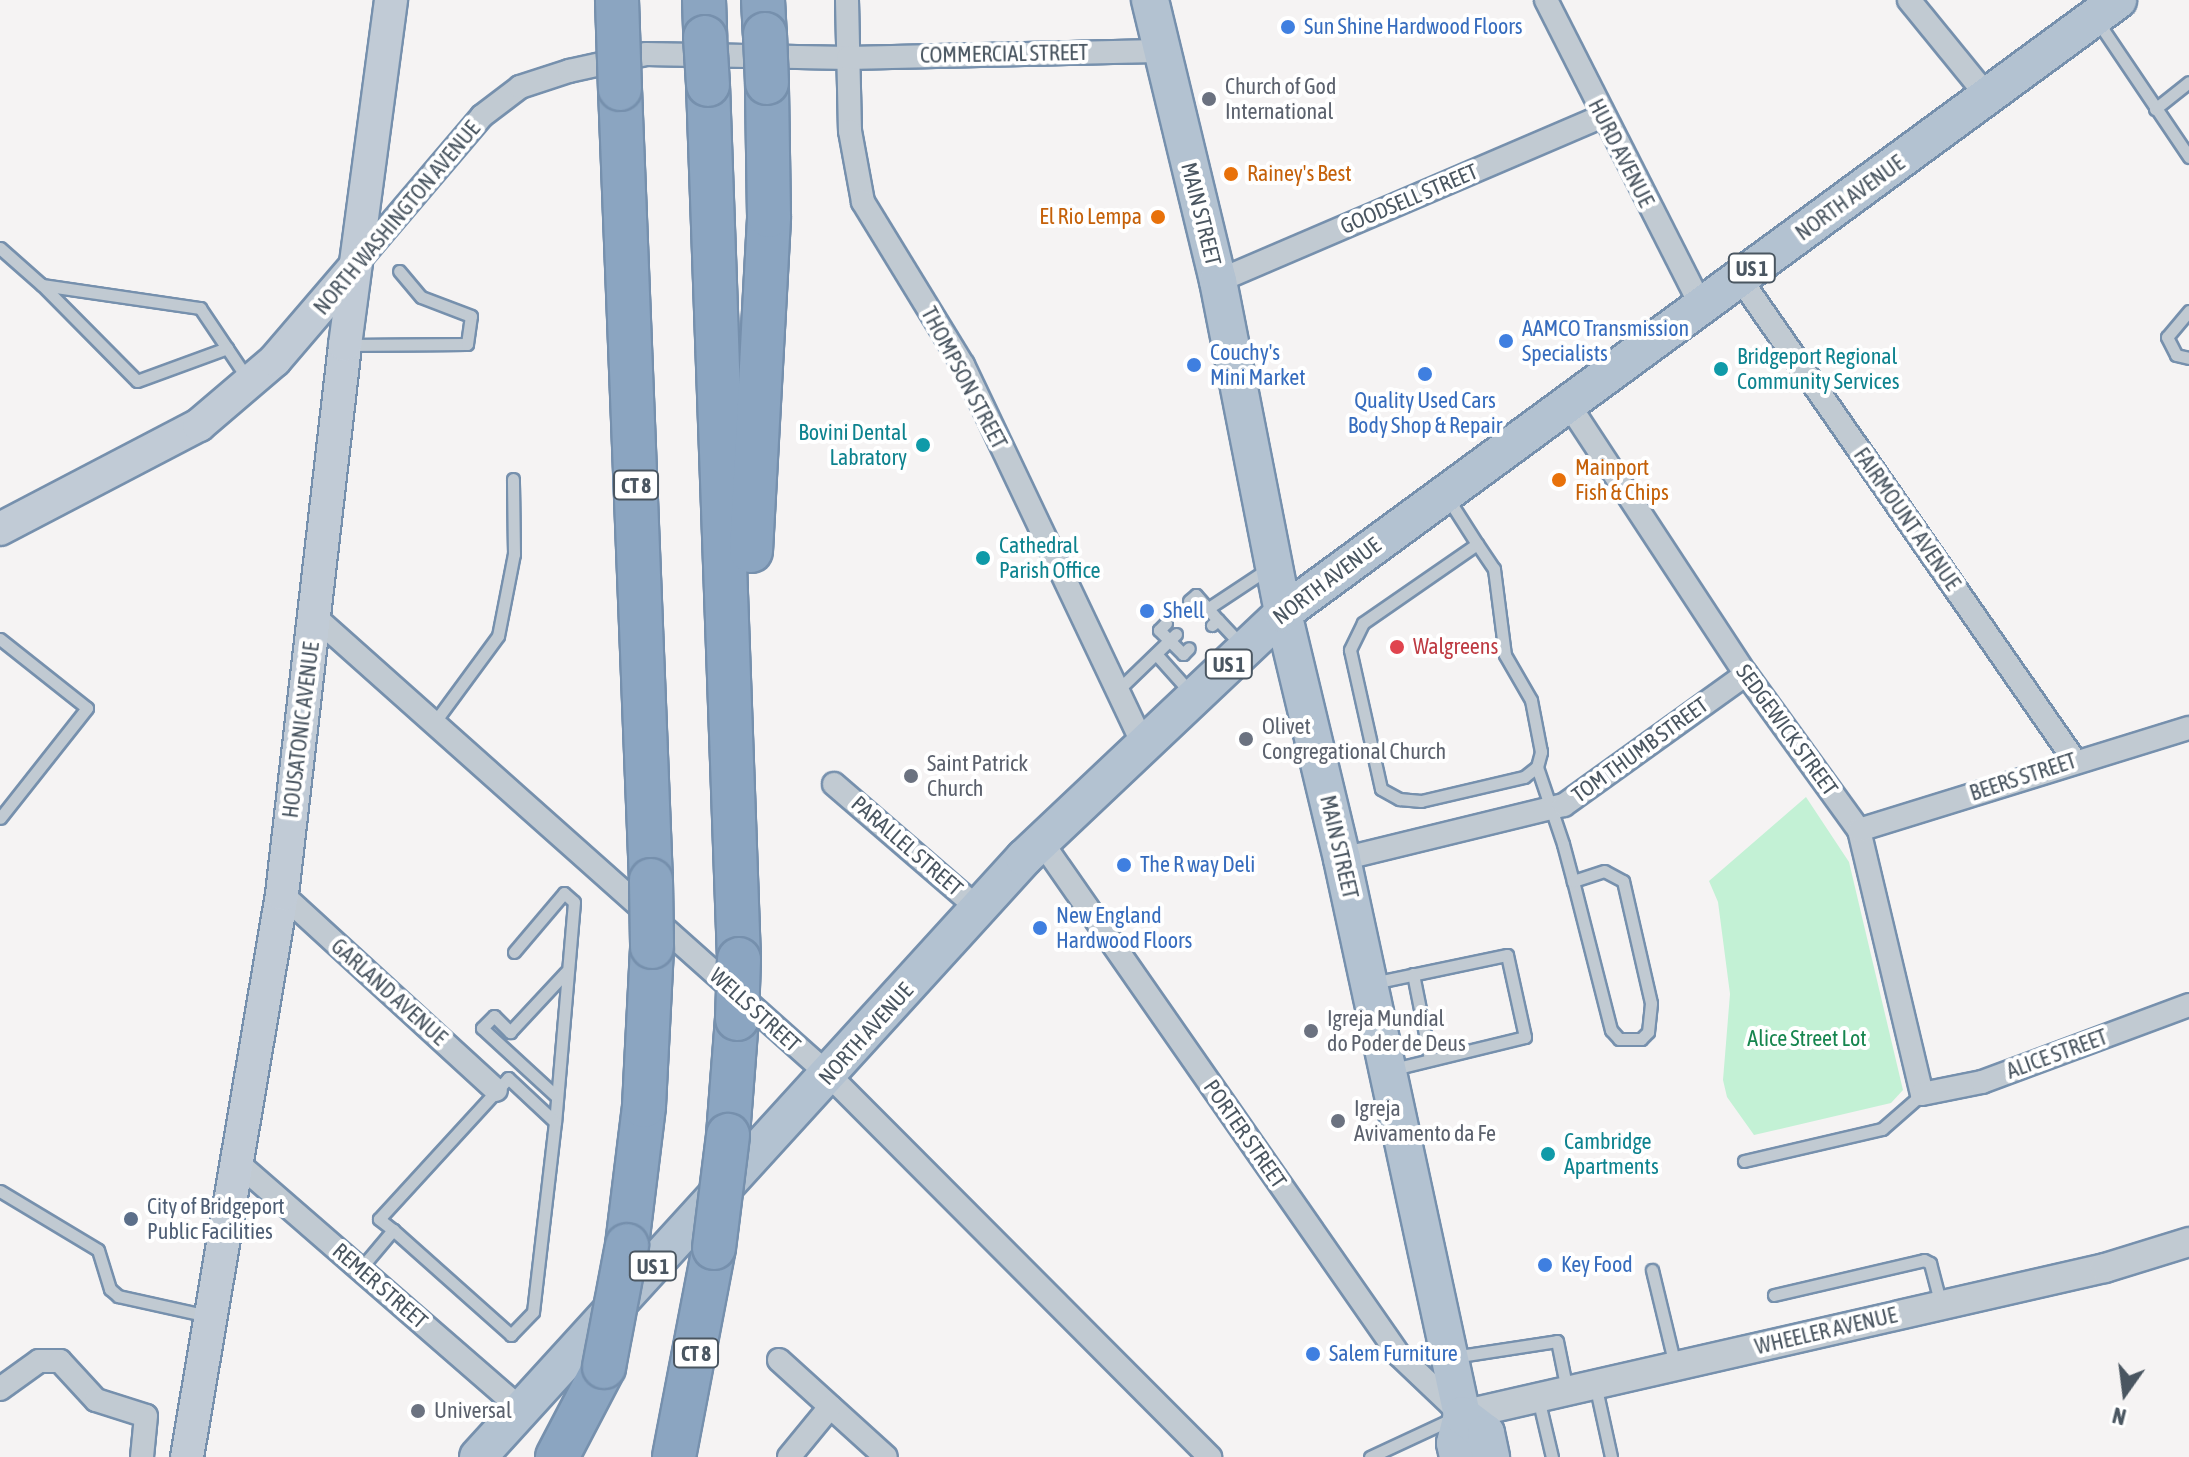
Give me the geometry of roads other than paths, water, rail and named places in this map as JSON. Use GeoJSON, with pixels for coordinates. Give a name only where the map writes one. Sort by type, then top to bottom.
{"type":"FeatureCollection","features":[{"type":"Feature","properties":{"kind":"highway","name":"CT 8"},"geometry":{"type":"LineString","coordinates":[[582,1457],[604,1367],[627,1245],[644,1106],[652,947],[617,0]]}},
{"type":"Feature","properties":{"kind":"highway"},"geometry":{"type":"LineString","coordinates":[[735,768],[769,216],[764,17]]}},
{"type":"Feature","properties":{"kind":"highway","name":"CT 8"},"geometry":{"type":"LineString","coordinates":[[674,1457],[714,1248],[728,1135],[739,959],[735,768],[704,18]]}},
{"type":"Feature","properties":{"kind":"highway"},"geometry":{"type":"LineString","coordinates":[[701,1457],[713,1387],[714,1248]]}},
{"type":"Feature","properties":{"kind":"highway"},"geometry":{"type":"LineString","coordinates":[[557,1457],[604,1367]]}},
{"type":"Feature","properties":{"kind":"main road","name":"HOUSATONIC AVENUE"},"geometry":{"type":"LineString","coordinates":[[187,1457],[239,1164],[282,894],[345,345],[391,0]]}},
{"type":"Feature","properties":{"kind":"main road","name":"MAIN STREET"},"geometry":{"type":"LineString","coordinates":[[1150,0],[1218,281],[1283,613],[1342,859],[1462,1415],[1455,1443],[1458,1457]]}},
{"type":"Feature","properties":{"kind":"main road","name":"NORTH AVENUE"},"geometry":{"type":"LineString","coordinates":[[478,1457],[1041,841],[1283,613],[1700,303],[1989,98],[2107,9]]}},
{"type":"Feature","properties":{"kind":"main road","name":"NORTH WASHINGTON AVENUE"},"geometry":{"type":"LineString","coordinates":[[0,529],[199,425],[249,382],[332,299],[355,265]]}},
{"type":"Feature","properties":{"kind":"main road","name":"MAIN STREET"},"geometry":{"type":"LineString","coordinates":[[1462,1415],[1486,1433],[1491,1457]]}},
{"type":"Feature","properties":{"kind":"street","name":"THOMPSON STREET"},"geometry":{"type":"LineString","coordinates":[[847,0],[850,131],[863,202],[963,365],[1143,744]]}},
{"type":"Feature","properties":{"kind":"street","name":"HURD AVENUE"},"geometry":{"type":"LineString","coordinates":[[1546,0],[1601,117],[1700,303]]}},
{"type":"Feature","properties":{"kind":"street"},"geometry":{"type":"LineString","coordinates":[[1909,0],[1989,98]]}},
{"type":"Feature","properties":{"kind":"street","name":"COMMERCIAL STREET"},"geometry":{"type":"LineString","coordinates":[[848,58],[1160,51]]}},
{"type":"Feature","properties":{"kind":"street","name":"NORTH WASHINGTON AVENUE"},"geometry":{"type":"LineString","coordinates":[[355,265],[482,116],[520,87],[646,54],[848,58]]}},
{"type":"Feature","properties":{"kind":"street","name":"GOODSELL STREET"},"geometry":{"type":"LineString","coordinates":[[1218,281],[1601,117]]}},
{"type":"Feature","properties":{"kind":"street","name":"FAIRMOUNT AVENUE"},"geometry":{"type":"LineString","coordinates":[[1739,277],[2075,761]]}},
{"type":"Feature","properties":{"kind":"street","name":"SEDGEWICK STREET"},"geometry":{"type":"LineString","coordinates":[[1567,402],[1746,674],[1859,830],[1922,1094]]}},
{"type":"Feature","properties":{"kind":"street","name":"WELLS STREET"},"geometry":{"type":"LineString","coordinates":[[315,617],[829,1075],[1210,1457]]}},
{"type":"Feature","properties":{"kind":"street","name":"TOM THUMB STREET"},"geometry":{"type":"LineString","coordinates":[[1342,859],[1564,805],[1746,674]]}},
{"type":"Feature","properties":{"kind":"street","name":"BEERS STREET"},"geometry":{"type":"LineString","coordinates":[[1859,830],[2189,728]]}},
{"type":"Feature","properties":{"kind":"street","name":"PARALLEL STREET"},"geometry":{"type":"LineString","coordinates":[[834,784],[979,909]]}},
{"type":"Feature","properties":{"kind":"street","name":"PORTER STREET"},"geometry":{"type":"LineString","coordinates":[[1041,841],[1399,1355],[1462,1415]]}},
{"type":"Feature","properties":{"kind":"street","name":"GARLAND AVENUE"},"geometry":{"type":"LineString","coordinates":[[282,894],[496,1090]]}},
{"type":"Feature","properties":{"kind":"street","name":"ALICE STREET"},"geometry":{"type":"LineString","coordinates":[[1922,1094],[1982,1082],[2189,1005]]}},
{"type":"Feature","properties":{"kind":"street","name":"REMER STREET"},"geometry":{"type":"LineString","coordinates":[[239,1164],[521,1409]]}},
{"type":"Feature","properties":{"kind":"street","name":"WHEELER AVENUE"},"geometry":{"type":"LineString","coordinates":[[1462,1415],[2105,1268],[2189,1242]]}},
{"type":"Feature","properties":{"kind":"street"},"geometry":{"type":"LineString","coordinates":[[779,1360],[886,1457]]}},
{"type":"Feature","properties":{"kind":"street"},"geometry":{"type":"LineString","coordinates":[[0,1389],[39,1361],[60,1361],[96,1400],[146,1416],[142,1457]]}},
{"type":"Feature","properties":{"kind":"street"},"geometry":{"type":"LineString","coordinates":[[789,1457],[830,1407]]}},
{"type":"Feature","properties":{"kind":"lane"},"geometry":{"type":"LineString","coordinates":[[2107,9],[2155,109],[2189,157]]}},
{"type":"Feature","properties":{"kind":"lane"},"geometry":{"type":"LineString","coordinates":[[2155,109],[2189,82]]}},
{"type":"Feature","properties":{"kind":"lane"},"geometry":{"type":"LineString","coordinates":[[0,248],[40,283],[137,381],[227,348]]}},
{"type":"Feature","properties":{"kind":"lane"},"geometry":{"type":"LineString","coordinates":[[345,345],[467,344],[471,316],[421,297],[399,271]]}},
{"type":"Feature","properties":{"kind":"lane"},"geometry":{"type":"LineString","coordinates":[[40,283],[200,308],[249,382]]}},
{"type":"Feature","properties":{"kind":"lane"},"geometry":{"type":"LineString","coordinates":[[2189,311],[2167,337],[2176,355],[2189,358]]}},
{"type":"Feature","properties":{"kind":"lane"},"geometry":{"type":"LineString","coordinates":[[434,723],[498,636],[514,554],[513,479]]}},
{"type":"Feature","properties":{"kind":"lane"},"geometry":{"type":"LineString","coordinates":[[1445,493],[1494,569],[1505,655],[1531,700],[1541,752],[1537,767],[1553,807],[1611,1030],[1619,1039],[1641,1039],[1648,1032],[1651,1003],[1623,881],[1604,871],[1573,881]]}},
{"type":"Feature","properties":{"kind":"lane"},"geometry":{"type":"LineString","coordinates":[[1477,544],[1355,631],[1350,650],[1381,789],[1399,799],[1421,801],[1524,777],[1537,767]]}},
{"type":"Feature","properties":{"kind":"lane"},"geometry":{"type":"LineString","coordinates":[[1204,611],[1274,566]]}},
{"type":"Feature","properties":{"kind":"lane"},"geometry":{"type":"LineString","coordinates":[[1189,601],[1196,595],[1204,611],[1244,649]]}},
{"type":"Feature","properties":{"kind":"lane"},"geometry":{"type":"LineString","coordinates":[[1166,623],[1159,630],[1173,637],[1183,654],[1189,648]]}},
{"type":"Feature","properties":{"kind":"lane"},"geometry":{"type":"LineString","coordinates":[[1117,691],[1173,637]]}},
{"type":"Feature","properties":{"kind":"lane"},"geometry":{"type":"LineString","coordinates":[[0,639],[87,708],[0,818]]}},
{"type":"Feature","properties":{"kind":"lane"},"geometry":{"type":"LineString","coordinates":[[1156,654],[1194,696]]}},
{"type":"Feature","properties":{"kind":"lane"},"geometry":{"type":"LineString","coordinates":[[514,952],[564,893],[574,902],[555,1122],[533,1312],[511,1335],[379,1219],[508,1078],[555,1122]]}},
{"type":"Feature","properties":{"kind":"lane"},"geometry":{"type":"LineString","coordinates":[[1369,983],[1507,955],[1525,1037],[1388,1070]]}},
{"type":"Feature","properties":{"kind":"lane"},"geometry":{"type":"LineString","coordinates":[[557,1097],[482,1028],[494,1016],[510,1032],[567,971]]}},
{"type":"Feature","properties":{"kind":"lane"},"geometry":{"type":"LineString","coordinates":[[1413,974],[1430,1059]]}},
{"type":"Feature","properties":{"kind":"lane"},"geometry":{"type":"LineString","coordinates":[[1744,1161],[1882,1129],[1922,1094]]}},
{"type":"Feature","properties":{"kind":"lane"},"geometry":{"type":"LineString","coordinates":[[0,1191],[98,1250],[110,1289],[118,1296],[213,1317]]}},
{"type":"Feature","properties":{"kind":"lane"},"geometry":{"type":"LineString","coordinates":[[361,1268],[393,1230]]}},
{"type":"Feature","properties":{"kind":"lane"},"geometry":{"type":"LineString","coordinates":[[1774,1295],[1924,1260],[1930,1263],[1942,1305]]}},
{"type":"Feature","properties":{"kind":"lane"},"geometry":{"type":"LineString","coordinates":[[1652,1270],[1675,1366]]}},
{"type":"Feature","properties":{"kind":"lane"},"geometry":{"type":"LineString","coordinates":[[1448,1358],[1557,1341],[1567,1391]]}},
{"type":"Feature","properties":{"kind":"lane"},"geometry":{"type":"LineString","coordinates":[[1595,1384],[1611,1457]]}},
{"type":"Feature","properties":{"kind":"lane"},"geometry":{"type":"LineString","coordinates":[[1538,1397],[1552,1457]]}},
{"type":"Feature","properties":{"kind":"lane"},"geometry":{"type":"LineString","coordinates":[[1370,1457],[1462,1415]]}},
{"type":"Feature","properties":{"kind":"place","name":"Sun Shine Hardwood Floors"},"geometry":{"type":"Point","coordinates":[1288,27]}},
{"type":"Feature","properties":{"kind":"place","name":"Church of God International"},"geometry":{"type":"Point","coordinates":[1209,99]}},
{"type":"Feature","properties":{"kind":"place","name":"Rainey's Best"},"geometry":{"type":"Point","coordinates":[1231,174]}},
{"type":"Feature","properties":{"kind":"place","name":"El Rio Lempa"},"geometry":{"type":"Point","coordinates":[1158,217]}},
{"type":"Feature","properties":{"kind":"place","name":"AAMCO Transmission Specialists"},"geometry":{"type":"Point","coordinates":[1506,341]}},
{"type":"Feature","properties":{"kind":"place","name":"Couchy's Mini Market"},"geometry":{"type":"Point","coordinates":[1194,365]}},
{"type":"Feature","properties":{"kind":"place","name":"Bridgeport Regional Community Services"},"geometry":{"type":"Point","coordinates":[1721,369]}},
{"type":"Feature","properties":{"kind":"place","name":"Quality Used Cars Body Shop & Repair"},"geometry":{"type":"Point","coordinates":[1425,374]}},
{"type":"Feature","properties":{"kind":"place","name":"Bovini Dental Labratory"},"geometry":{"type":"Point","coordinates":[923,445]}},
{"type":"Feature","properties":{"kind":"place","name":"Mainport Fish & Chips"},"geometry":{"type":"Point","coordinates":[1559,480]}},
{"type":"Feature","properties":{"kind":"place","name":"Cathedral Parish Office"},"geometry":{"type":"Point","coordinates":[983,558]}},
{"type":"Feature","properties":{"kind":"place","name":"Shell"},"geometry":{"type":"Point","coordinates":[1147,611]}},
{"type":"Feature","properties":{"kind":"place","name":"Walgreens"},"geometry":{"type":"Point","coordinates":[1397,647]}},
{"type":"Feature","properties":{"kind":"place","name":"Olivet Congregational Church"},"geometry":{"type":"Point","coordinates":[1246,739]}},
{"type":"Feature","properties":{"kind":"place","name":"Saint Patrick Church"},"geometry":{"type":"Point","coordinates":[911,776]}},
{"type":"Feature","properties":{"kind":"place","name":"The R way Deli"},"geometry":{"type":"Point","coordinates":[1124,865]}},
{"type":"Feature","properties":{"kind":"place","name":"New England Hardwood Floors"},"geometry":{"type":"Point","coordinates":[1040,928]}},
{"type":"Feature","properties":{"kind":"place","name":"Igreja Mundial do Poder de Deus"},"geometry":{"type":"Point","coordinates":[1311,1031]}},
{"type":"Feature","properties":{"kind":"place","name":"Igreja Avivamento da Fe"},"geometry":{"type":"Point","coordinates":[1338,1121]}},
{"type":"Feature","properties":{"kind":"place","name":"Cambridge Apartments"},"geometry":{"type":"Point","coordinates":[1548,1154]}},
{"type":"Feature","properties":{"kind":"place","name":"City of Bridgeport Public Facilities"},"geometry":{"type":"Point","coordinates":[131,1219]}},
{"type":"Feature","properties":{"kind":"place","name":"Key Food"},"geometry":{"type":"Point","coordinates":[1545,1265]}},
{"type":"Feature","properties":{"kind":"place","name":"Salem Furniture"},"geometry":{"type":"Point","coordinates":[1313,1354]}},
{"type":"Feature","properties":{"kind":"place","name":"Universal"},"geometry":{"type":"Point","coordinates":[418,1411]}},
{"type":"Feature","properties":{"kind":"park label","name":"Alice Street Lot"},"geometry":{"type":"Point","coordinates":[1807,1039]}}]}
